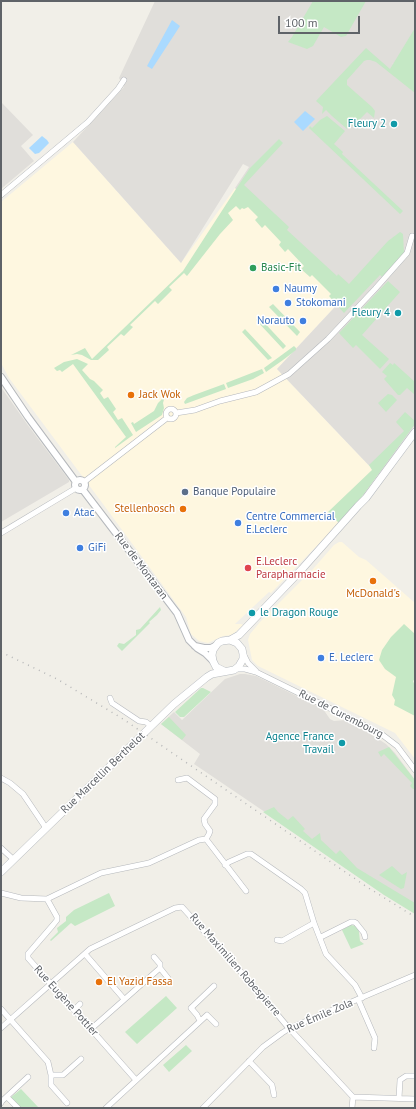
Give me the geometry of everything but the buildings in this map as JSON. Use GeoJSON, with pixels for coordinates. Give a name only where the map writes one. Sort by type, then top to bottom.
{"type":"FeatureCollection","features":[{"type":"Feature","properties":{"kind":"main road"},"geometry":{"type":"LineString","coordinates":[[215,646],[222,641],[230,640],[239,634],[302,569],[366,498],[415,432]]}},
{"type":"Feature","properties":{"kind":"main road"},"geometry":{"type":"LineString","coordinates":[[236,669],[242,663],[245,633],[363,507],[415,437]]}},
{"type":"Feature","properties":{"kind":"main road"},"geometry":{"type":"LineString","coordinates":[[230,640],[237,643],[242,651]]}},
{"type":"Feature","properties":{"kind":"main road","name":"Rue Marcellin Berthelot"},"geometry":{"type":"LineString","coordinates":[[207,677],[213,662],[212,656],[215,646]]}},
{"type":"Feature","properties":{"kind":"main road"},"geometry":{"type":"LineString","coordinates":[[213,662],[216,667],[224,671]]}},
{"type":"Feature","properties":{"kind":"main road","name":"Rue Marcellin Berthelot"},"geometry":{"type":"LineString","coordinates":[[1,872],[174,704],[212,674],[236,669]]}},
{"type":"Feature","properties":{"kind":"street"},"geometry":{"type":"LineString","coordinates":[[1,195],[88,122],[114,95],[124,80]]}},
{"type":"Feature","properties":{"kind":"street"},"geometry":{"type":"LineString","coordinates":[[1,533],[76,485],[80,480],[84,482],[167,418],[166,413],[169,410],[176,413],[195,410],[256,392],[289,374],[328,338],[380,284],[407,253],[412,236]]}},
{"type":"Feature","properties":{"kind":"street"},"geometry":{"type":"LineString","coordinates":[[1,377],[80,490],[83,490],[85,487],[84,482]]}},
{"type":"Feature","properties":{"kind":"street","name":"Rue de Montaran"},"geometry":{"type":"LineString","coordinates":[[83,490],[177,613],[189,640],[213,662]]}},
{"type":"Feature","properties":{"kind":"street"},"geometry":{"type":"LineString","coordinates":[[193,645],[204,648],[211,648],[215,646]]}},
{"type":"Feature","properties":{"kind":"street","name":"Rue de Curembourg"},"geometry":{"type":"LineString","coordinates":[[242,651],[245,659],[256,672]]}},
{"type":"Feature","properties":{"kind":"street","name":"Rue de Curembourg"},"geometry":{"type":"LineString","coordinates":[[236,669],[245,669],[256,672],[380,733],[396,746],[415,770]]}},
{"type":"Feature","properties":{"kind":"street"},"geometry":{"type":"LineString","coordinates":[[110,698],[112,702],[139,721],[146,722],[151,726]]}},
{"type":"Feature","properties":{"kind":"street"},"geometry":{"type":"LineString","coordinates":[[1,778],[10,783],[23,794],[46,828]]}},
{"type":"Feature","properties":{"kind":"street"},"geometry":{"type":"LineString","coordinates":[[178,780],[187,778],[215,799],[215,804],[204,819],[205,824],[210,831],[206,839]]}},
{"type":"Feature","properties":{"kind":"street"},"geometry":{"type":"LineString","coordinates":[[206,839],[246,891]]}},
{"type":"Feature","properties":{"kind":"street"},"geometry":{"type":"LineString","coordinates":[[1,893],[21,898],[47,899],[101,873],[149,863],[199,840],[206,839]]}},
{"type":"Feature","properties":{"kind":"street"},"geometry":{"type":"LineString","coordinates":[[1,848],[14,860]]}},
{"type":"Feature","properties":{"kind":"street"},"geometry":{"type":"LineString","coordinates":[[225,865],[248,854],[253,855],[303,891],[326,954],[355,985],[375,1038],[374,1048]]}},
{"type":"Feature","properties":{"kind":"street","name":"Rue Eugène Pottier"},"geometry":{"type":"LineString","coordinates":[[47,899],[57,917],[57,920],[28,956],[28,958],[136,1080]]}},
{"type":"Feature","properties":{"kind":"street","name":"Rue Maximilien Robespierre"},"geometry":{"type":"LineString","coordinates":[[1,1028],[94,946],[175,908],[182,907],[290,1028]]}},
{"type":"Feature","properties":{"kind":"street"},"geometry":{"type":"LineString","coordinates":[[320,937],[351,922],[356,923],[364,933],[364,937]]}},
{"type":"Feature","properties":{"kind":"street"},"geometry":{"type":"LineString","coordinates":[[277,940],[282,940],[314,923]]}},
{"type":"Feature","properties":{"kind":"street"},"geometry":{"type":"LineString","coordinates":[[84,954],[124,999]]}},
{"type":"Feature","properties":{"kind":"street"},"geometry":{"type":"LineString","coordinates":[[154,957],[168,978]]}},
{"type":"Feature","properties":{"kind":"street"},"geometry":{"type":"LineString","coordinates":[[91,1028],[160,968]]}},
{"type":"Feature","properties":{"kind":"street","name":"Rue Émile Zola"},"geometry":{"type":"LineString","coordinates":[[203,1108],[270,1041],[290,1028],[415,975]]}},
{"type":"Feature","properties":{"kind":"street"},"geometry":{"type":"LineString","coordinates":[[200,1022],[197,1015],[191,1008],[214,986]]}},
{"type":"Feature","properties":{"kind":"street"},"geometry":{"type":"LineString","coordinates":[[74,1010],[80,1004]]}},
{"type":"Feature","properties":{"kind":"street"},"geometry":{"type":"LineString","coordinates":[[1,1009],[48,1062],[51,1085],[67,1103]]}},
{"type":"Feature","properties":{"kind":"street"},"geometry":{"type":"LineString","coordinates":[[109,1107],[136,1080],[207,1015],[216,1024]]}},
{"type":"Feature","properties":{"kind":"street"},"geometry":{"type":"LineString","coordinates":[[290,1028],[353,1097],[414,1098]]}},
{"type":"Feature","properties":{"kind":"street"},"geometry":{"type":"LineString","coordinates":[[50,1075],[63,1075],[81,1059]]}},
{"type":"Feature","properties":{"kind":"street"},"geometry":{"type":"LineString","coordinates":[[249,1061],[272,1085],[274,1094]]}},
{"type":"Feature","properties":{"kind":"street"},"geometry":{"type":"LineString","coordinates":[[399,1098],[400,1080],[406,1076],[415,1076]]}},
{"type":"Feature","properties":{"kind":"street"},"geometry":{"type":"LineString","coordinates":[[1,1103],[2,1100],[28,1077]]}},
{"type":"Feature","properties":{"kind":"street"},"geometry":{"type":"LineString","coordinates":[[352,1108],[353,1097]]}},
{"type":"Feature","properties":{"kind":"street"},"geometry":{"type":"LineString","coordinates":[[8,1098],[18,1108]]}},
{"type":"Feature","properties":{"kind":"shaded area"},"geometry":{"type":"Polygon","coordinates":[[[155,1],[415,1],[415,76],[392,63],[415,83],[415,425],[378,475],[277,369],[346,295],[235,188],[249,167],[243,164],[181,263],[73,142],[124,87],[119,78],[155,1]]]}},
{"type":"Feature","properties":{"kind":"shaded area"},"geometry":{"type":"Polygon","coordinates":[[[2,103],[33,135],[21,146],[34,161],[1,189],[1,104],[2,103]]]}},
{"type":"Feature","properties":{"kind":"shaded area"},"geometry":{"type":"Polygon","coordinates":[[[73,142],[181,263],[235,188],[346,295],[277,369],[378,475],[361,498],[339,523],[271,593],[269,592],[235,624],[243,625],[232,635],[223,636],[208,643],[199,641],[191,634],[186,617],[9,378],[1,363],[1,202],[73,142]]]}},
{"type":"Feature","properties":{"kind":"shaded area"},"geometry":{"type":"Polygon","coordinates":[[[1,387],[69,482],[1,522],[1,387]]]}},
{"type":"Feature","properties":{"kind":"shaded area"},"geometry":{"type":"Polygon","coordinates":[[[342,542],[359,557],[366,560],[415,603],[415,679],[413,681],[415,686],[415,759],[395,733],[258,666],[252,660],[248,640],[250,634],[313,569],[334,545],[342,542]]]}},
{"type":"Feature","properties":{"kind":"shaded area"},"geometry":{"type":"Polygon","coordinates":[[[240,674],[256,676],[323,709],[330,719],[334,721],[346,720],[361,728],[386,744],[395,753],[415,780],[415,911],[386,894],[194,764],[200,754],[161,724],[174,712],[182,720],[225,679],[240,674]]]}},
{"type":"Feature","properties":{"kind":"green space"},"geometry":{"type":"Polygon","coordinates":[[[313,1],[366,1],[346,36],[341,37],[324,27],[313,46],[307,49],[288,42],[313,1]]]}},
{"type":"Feature","properties":{"kind":"green space"},"geometry":{"type":"Polygon","coordinates":[[[415,28],[415,93],[376,62],[367,60],[364,61],[347,80],[347,85],[372,107],[375,111],[374,118],[367,112],[353,126],[351,125],[347,129],[326,110],[322,114],[323,107],[316,101],[366,48],[390,69],[415,28]]]}},
{"type":"Feature","properties":{"kind":"green space"},"geometry":{"type":"Polygon","coordinates":[[[327,116],[345,131],[334,144],[343,152],[342,154],[403,211],[400,214],[309,128],[310,126],[312,128],[320,120],[327,116]]]}},
{"type":"Feature","properties":{"kind":"green space"},"geometry":{"type":"Polygon","coordinates":[[[279,139],[283,143],[244,185],[289,227],[287,230],[337,276],[338,274],[349,284],[388,241],[400,232],[403,234],[404,253],[382,277],[380,275],[344,313],[329,296],[331,294],[312,275],[310,277],[301,269],[304,266],[288,249],[285,252],[279,245],[281,242],[265,225],[262,228],[255,220],[258,217],[248,207],[240,210],[236,206],[228,213],[233,220],[187,276],[184,273],[169,287],[172,290],[158,304],[155,301],[130,325],[133,327],[124,336],[121,334],[107,347],[109,350],[98,360],[91,360],[77,354],[71,355],[85,348],[92,359],[183,271],[250,168],[279,139]]]}},
{"type":"Feature","properties":{"kind":"green space"},"geometry":{"type":"Polygon","coordinates":[[[388,281],[400,292],[362,335],[389,359],[380,369],[356,345],[353,348],[339,333],[388,281]]]}},
{"type":"Feature","properties":{"kind":"green space"},"geometry":{"type":"Polygon","coordinates":[[[273,304],[300,332],[297,336],[269,307],[273,304]]]}},
{"type":"Feature","properties":{"kind":"green space"},"geometry":{"type":"Polygon","coordinates":[[[259,317],[286,346],[283,349],[256,320],[259,317]]]}},
{"type":"Feature","properties":{"kind":"green space"},"geometry":{"type":"Polygon","coordinates":[[[245,329],[272,358],[268,360],[242,332],[245,329]]]}},
{"type":"Feature","properties":{"kind":"green space"},"geometry":{"type":"Polygon","coordinates":[[[294,346],[296,350],[266,372],[264,368],[294,346]]]}},
{"type":"Feature","properties":{"kind":"green space"},"geometry":{"type":"Polygon","coordinates":[[[77,359],[88,364],[82,370],[103,390],[100,393],[104,399],[108,397],[116,409],[113,412],[118,420],[122,418],[133,435],[115,448],[126,437],[73,364],[62,372],[60,370],[57,371],[54,368],[64,362],[77,359]]]}},
{"type":"Feature","properties":{"kind":"green space"},"geometry":{"type":"Polygon","coordinates":[[[390,363],[393,365],[394,363],[415,382],[415,394],[407,388],[400,395],[398,395],[384,379],[387,376],[382,372],[390,363]]]}},
{"type":"Feature","properties":{"kind":"green space"},"geometry":{"type":"Polygon","coordinates":[[[262,369],[264,373],[253,379],[228,388],[226,383],[262,369]]]}},
{"type":"Feature","properties":{"kind":"green space"},"geometry":{"type":"Polygon","coordinates":[[[224,384],[226,389],[185,404],[184,402],[187,398],[224,384]]]}},
{"type":"Feature","properties":{"kind":"green space"},"geometry":{"type":"Polygon","coordinates":[[[388,394],[392,395],[397,400],[386,412],[378,403],[388,394]]]}},
{"type":"Feature","properties":{"kind":"green space"},"geometry":{"type":"Polygon","coordinates":[[[165,396],[162,415],[136,432],[131,423],[133,422],[134,424],[154,411],[158,403],[165,396]]]}},
{"type":"Feature","properties":{"kind":"green space"},"geometry":{"type":"Polygon","coordinates":[[[405,412],[415,421],[415,424],[361,498],[339,523],[328,512],[372,470],[369,465],[404,431],[396,422],[405,412]]]}},
{"type":"Feature","properties":{"kind":"green space"},"geometry":{"type":"Polygon","coordinates":[[[160,607],[161,610],[157,615],[122,651],[117,646],[119,643],[124,644],[136,635],[136,630],[140,629],[160,607]]]}},
{"type":"Feature","properties":{"kind":"green space"},"geometry":{"type":"Polygon","coordinates":[[[404,624],[415,634],[415,679],[413,681],[415,686],[415,716],[394,705],[395,700],[392,695],[396,677],[385,669],[379,660],[382,650],[391,637],[404,624]]]}},
{"type":"Feature","properties":{"kind":"green space"},"geometry":{"type":"Polygon","coordinates":[[[201,688],[211,692],[184,717],[180,717],[175,712],[201,688]]]}},
{"type":"Feature","properties":{"kind":"green space"},"geometry":{"type":"Polygon","coordinates":[[[169,717],[186,735],[182,740],[161,724],[169,717]]]}},
{"type":"Feature","properties":{"kind":"green space"},"geometry":{"type":"Polygon","coordinates":[[[389,747],[415,780],[415,789],[410,786],[412,783],[384,754],[381,757],[378,752],[389,747]]]}},
{"type":"Feature","properties":{"kind":"green space"},"geometry":{"type":"Polygon","coordinates":[[[274,807],[288,820],[293,816],[305,829],[303,831],[312,839],[320,833],[321,840],[336,854],[340,850],[357,868],[415,903],[415,914],[384,895],[263,812],[274,807]]]}},
{"type":"Feature","properties":{"kind":"green space"},"geometry":{"type":"Polygon","coordinates":[[[392,866],[402,875],[407,872],[404,888],[401,889],[379,875],[392,866]]]}},
{"type":"Feature","properties":{"kind":"green space"},"geometry":{"type":"Polygon","coordinates":[[[109,893],[115,906],[75,926],[71,923],[51,941],[50,940],[58,932],[57,928],[66,921],[66,917],[74,910],[109,893]]]}},
{"type":"Feature","properties":{"kind":"green space"},"geometry":{"type":"Polygon","coordinates":[[[351,925],[358,928],[360,941],[364,944],[351,949],[342,930],[351,925]]]}},
{"type":"Feature","properties":{"kind":"green space"},"geometry":{"type":"Polygon","coordinates":[[[166,996],[177,1008],[137,1044],[125,1032],[166,996]]]}},
{"type":"Feature","properties":{"kind":"green space"},"geometry":{"type":"Polygon","coordinates":[[[186,1045],[192,1051],[169,1072],[163,1065],[186,1045]]]}},
{"type":"Feature","properties":{"kind":"green space"},"geometry":{"type":"Polygon","coordinates":[[[21,1089],[39,1108],[19,1108],[10,1098],[21,1089]]]}},
{"type":"Feature","properties":{"kind":"water"},"geometry":{"type":"Polygon","coordinates":[[[172,20],[180,26],[152,69],[147,66],[172,20]]]}},
{"type":"Feature","properties":{"kind":"water"},"geometry":{"type":"Polygon","coordinates":[[[305,111],[315,119],[303,131],[294,122],[305,111]]]}},
{"type":"Feature","properties":{"kind":"water"},"geometry":{"type":"Polygon","coordinates":[[[42,136],[49,143],[39,153],[35,154],[29,148],[42,136]]]}},
{"type":"Feature","properties":{"kind":"railway"},"geometry":{"type":"LineString","coordinates":[[1,652],[57,679],[123,719],[367,887],[415,917]]}},
{"type":"Feature","properties":{"kind":"place","name":"Fleury 2"},"geometry":{"type":"Point","coordinates":[394,124]}},
{"type":"Feature","properties":{"kind":"place","name":"Basic-Fit"},"geometry":{"type":"Point","coordinates":[253,268]}},
{"type":"Feature","properties":{"kind":"place","name":"Naumy"},"geometry":{"type":"Point","coordinates":[276,289]}},
{"type":"Feature","properties":{"kind":"place","name":"Stokomani"},"geometry":{"type":"Point","coordinates":[288,303]}},
{"type":"Feature","properties":{"kind":"place","name":"Fleury 4"},"geometry":{"type":"Point","coordinates":[398,313]}},
{"type":"Feature","properties":{"kind":"place","name":"Norauto"},"geometry":{"type":"Point","coordinates":[303,321]}},
{"type":"Feature","properties":{"kind":"place","name":"Jack Wok"},"geometry":{"type":"Point","coordinates":[131,395]}},
{"type":"Feature","properties":{"kind":"place","name":"Banque Populaire"},"geometry":{"type":"Point","coordinates":[185,492]}},
{"type":"Feature","properties":{"kind":"place","name":"Stellenbosch"},"geometry":{"type":"Point","coordinates":[183,509]}},
{"type":"Feature","properties":{"kind":"place","name":"Atac"},"geometry":{"type":"Point","coordinates":[66,513]}},
{"type":"Feature","properties":{"kind":"place","name":"Centre Commercial E.Leclerc"},"geometry":{"type":"Point","coordinates":[238,523]}},
{"type":"Feature","properties":{"kind":"place","name":"GiFi"},"geometry":{"type":"Point","coordinates":[80,548]}},
{"type":"Feature","properties":{"kind":"place","name":"E.Leclerc Parapharmacie"},"geometry":{"type":"Point","coordinates":[248,568]}},
{"type":"Feature","properties":{"kind":"place","name":"McDonald's"},"geometry":{"type":"Point","coordinates":[373,581]}},
{"type":"Feature","properties":{"kind":"place","name":"le Dragon Rouge"},"geometry":{"type":"Point","coordinates":[252,613]}},
{"type":"Feature","properties":{"kind":"place","name":"E. Leclerc"},"geometry":{"type":"Point","coordinates":[321,658]}},
{"type":"Feature","properties":{"kind":"place","name":"Agence France Travail"},"geometry":{"type":"Point","coordinates":[342,743]}},
{"type":"Feature","properties":{"kind":"place","name":"El Yazid Fassa"},"geometry":{"type":"Point","coordinates":[99,982]}}]}
